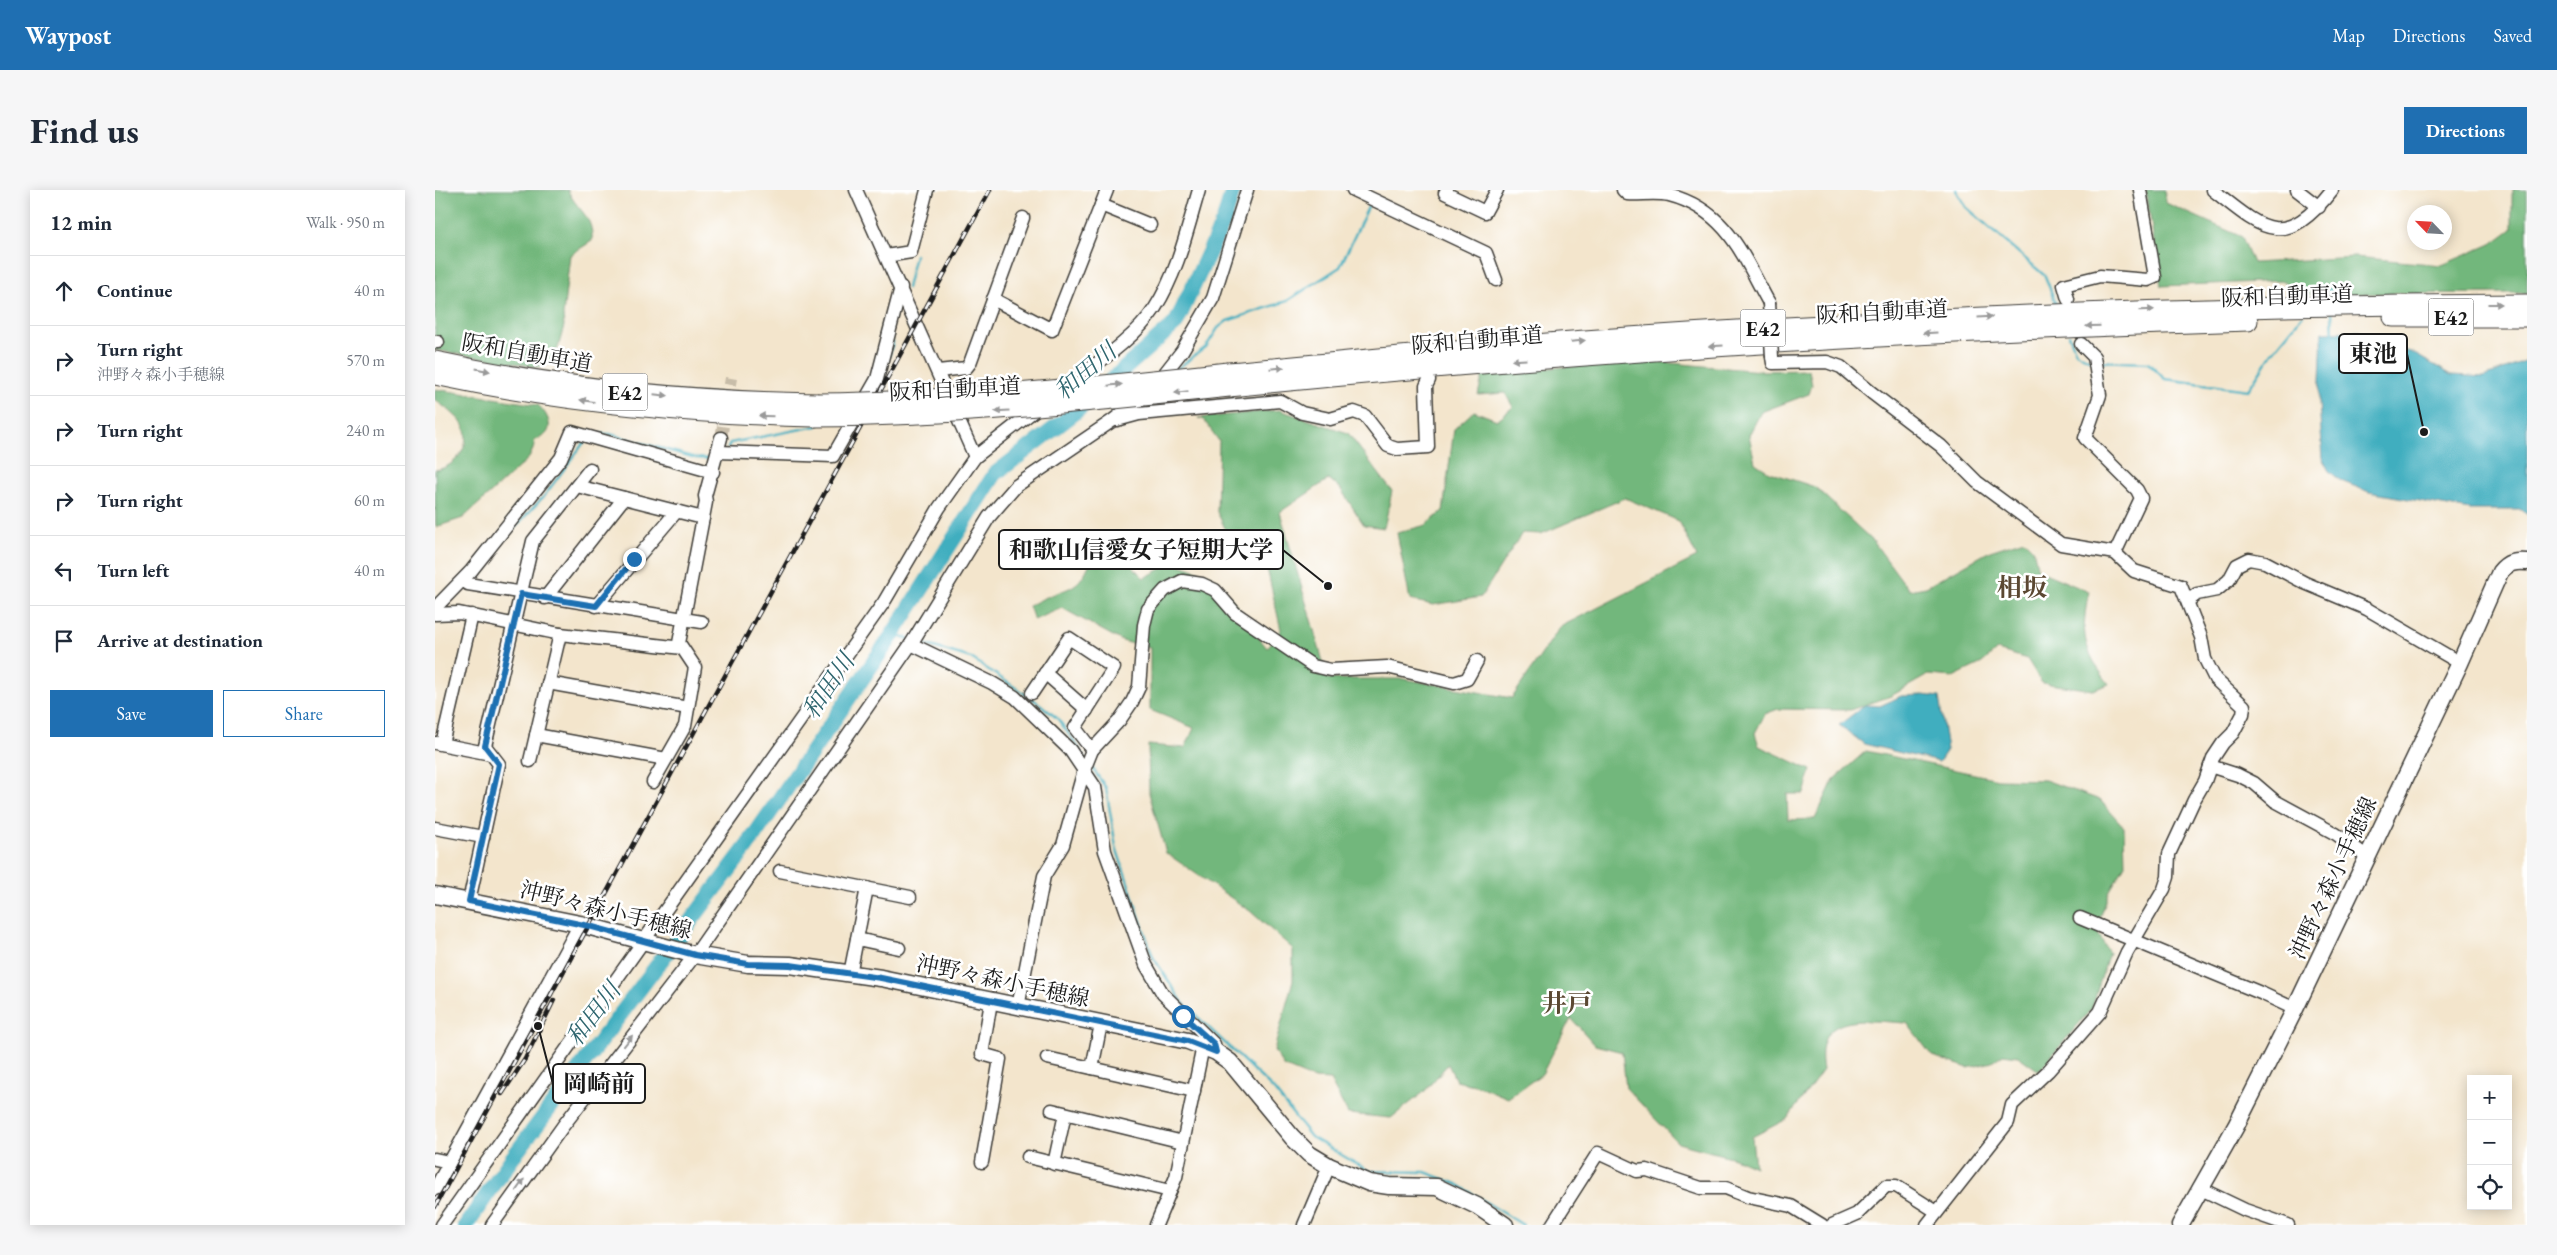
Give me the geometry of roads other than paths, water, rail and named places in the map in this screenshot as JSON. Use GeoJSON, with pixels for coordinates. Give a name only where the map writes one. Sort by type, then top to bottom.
{"type":"FeatureCollection","features":[{"type":"Feature","properties":{"kind":"highway","name":"阪和自動車道"},"geometry":{"type":"LineString","coordinates":[[435,375],[608,404],[683,412],[816,410],[1229,380],[1595,339],[1731,330],[2077,312],[2299,313],[2527,304]]}},
{"type":"Feature","properties":{"kind":"highway","name":"阪和自動車道"},"geometry":{"type":"LineString","coordinates":[[2376,311],[2527,317]]}},
{"type":"Feature","properties":{"kind":"highway","name":"阪和自動車道"},"geometry":{"type":"LineString","coordinates":[[435,361],[553,383],[610,390],[753,402],[816,410]]}},
{"type":"Feature","properties":{"kind":"main road","name":"沖野々森小手穂線"},"geometry":{"type":"LineString","coordinates":[[2180,1225],[2199,1188],[2236,1126],[2295,1009],[2460,663],[2500,572],[2506,564],[2527,562]]}},
{"type":"Feature","properties":{"kind":"main road","name":"沖野々森小手穂線"},"geometry":{"type":"LineString","coordinates":[[435,895],[580,924],[692,954],[748,964],[790,965],[850,974],[1188,1041],[1210,1049],[1230,1062],[1292,1137],[1309,1154],[1329,1166],[1369,1183],[1389,1186],[1437,1187],[1477,1206],[1505,1225]]}},
{"type":"Feature","properties":{"kind":"street"},"geometry":{"type":"LineString","coordinates":[[856,190],[901,287],[975,457]]}},
{"type":"Feature","properties":{"kind":"street"},"geometry":{"type":"LineString","coordinates":[[886,256],[911,252],[927,190]]}},
{"type":"Feature","properties":{"kind":"street"},"geometry":{"type":"LineString","coordinates":[[993,299],[1052,330],[1107,190]]}},
{"type":"Feature","properties":{"kind":"street"},"geometry":{"type":"LineString","coordinates":[[442,1225],[648,941],[884,602],[939,508],[975,457],[1093,366],[1129,336],[1154,309],[1175,269],[1199,190]]}},
{"type":"Feature","properties":{"kind":"street"},"geometry":{"type":"LineString","coordinates":[[492,1225],[563,1126],[692,954],[911,644],[989,518],[1016,486],[1113,421],[1150,391],[1182,351],[1213,298],[1247,190]]}},
{"type":"Feature","properties":{"kind":"street"},"geometry":{"type":"LineString","coordinates":[[1353,190],[1486,254],[1496,280]]}},
{"type":"Feature","properties":{"kind":"street"},"geometry":{"type":"LineString","coordinates":[[1447,190],[1445,193],[1485,212],[1497,190]]}},
{"type":"Feature","properties":{"kind":"street"},"geometry":{"type":"LineString","coordinates":[[1623,190],[1627,194],[1668,195],[1707,212],[1731,233],[1769,303],[1771,357],[1773,362],[1827,362],[1841,367],[1941,446],[1977,482],[2061,544],[2115,553],[2134,571],[2181,586],[2201,637],[2205,660],[2215,679],[2244,706],[2243,714],[2233,733],[2223,743],[2210,766],[2205,781],[2169,854],[2166,868],[2168,877],[2164,889],[2135,940],[2100,1012],[2048,1071],[2012,1105],[2009,1122],[1927,1225]]}},
{"type":"Feature","properties":{"kind":"street"},"geometry":{"type":"LineString","coordinates":[[2068,299],[2064,285],[2100,276],[2148,280],[2155,277],[2140,190]]}},
{"type":"Feature","properties":{"kind":"street"},"geometry":{"type":"LineString","coordinates":[[2213,190],[2253,222],[2275,230],[2293,226],[2319,207],[2332,190]]}},
{"type":"Feature","properties":{"kind":"street"},"geometry":{"type":"LineString","coordinates":[[2297,190],[2319,207]]}},
{"type":"Feature","properties":{"kind":"street"},"geometry":{"type":"LineString","coordinates":[[1101,205],[1150,225]]}},
{"type":"Feature","properties":{"kind":"street"},"geometry":{"type":"LineString","coordinates":[[938,371],[966,368],[970,363],[1023,218]]}},
{"type":"Feature","properties":{"kind":"street"},"geometry":{"type":"LineString","coordinates":[[717,452],[833,456],[877,379],[901,287]]}},
{"type":"Feature","properties":{"kind":"street"},"geometry":{"type":"LineString","coordinates":[[2081,344],[2094,357],[2100,396],[2085,438],[2137,490],[2141,498],[2115,553]]}},
{"type":"Feature","properties":{"kind":"street"},"geometry":{"type":"LineString","coordinates":[[1113,421],[1139,414],[1280,401],[1302,413],[1330,419],[1354,412],[1365,416],[1388,446],[1397,448],[1427,446],[1426,386],[1429,380]]}},
{"type":"Feature","properties":{"kind":"street"},"geometry":{"type":"LineString","coordinates":[[435,608],[471,571],[561,458],[572,432],[713,472]]}},
{"type":"Feature","properties":{"kind":"street"},"geometry":{"type":"LineString","coordinates":[[653,782],[685,726],[695,667],[679,643],[703,518],[705,496],[721,438]]}},
{"type":"Feature","properties":{"kind":"street"},"geometry":{"type":"LineString","coordinates":[[469,901],[499,764],[485,746],[533,542],[590,469]]}},
{"type":"Feature","properties":{"kind":"street"},"geometry":{"type":"LineString","coordinates":[[577,486],[703,518]]}},
{"type":"Feature","properties":{"kind":"street"},"geometry":{"type":"LineString","coordinates":[[545,598],[624,498]]}},
{"type":"Feature","properties":{"kind":"street"},"geometry":{"type":"LineString","coordinates":[[596,606],[677,511]]}},
{"type":"Feature","properties":{"kind":"street"},"geometry":{"type":"LineString","coordinates":[[2188,601],[2197,594],[2217,590],[2229,580],[2237,565],[2249,559],[2265,562],[2305,583],[2367,609],[2460,663]]}},
{"type":"Feature","properties":{"kind":"street"},"geometry":{"type":"LineString","coordinates":[[1018,1007],[1045,876],[1063,845],[1084,770],[1092,750],[1119,721],[1132,702],[1139,687],[1144,625],[1148,609],[1165,590],[1182,582],[1202,584],[1215,590],[1235,614],[1313,666],[1331,670],[1387,667],[1454,683],[1467,679],[1477,661]]}},
{"type":"Feature","properties":{"kind":"street"},"geometry":{"type":"LineString","coordinates":[[467,584],[703,622]]}},
{"type":"Feature","properties":{"kind":"street"},"geometry":{"type":"LineString","coordinates":[[435,614],[450,612],[472,615],[560,634],[682,648]]}},
{"type":"Feature","properties":{"kind":"street"},"geometry":{"type":"LineString","coordinates":[[472,615],[438,744],[491,754]]}},
{"type":"Feature","properties":{"kind":"street"},"geometry":{"type":"LineString","coordinates":[[530,761],[560,634]]}},
{"type":"Feature","properties":{"kind":"street"},"geometry":{"type":"LineString","coordinates":[[1032,692],[1069,638],[1114,668],[1075,728],[1092,750]]}},
{"type":"Feature","properties":{"kind":"street"},"geometry":{"type":"LineString","coordinates":[[911,644],[992,683],[1015,697],[1069,750],[1095,787],[1105,851],[1146,965],[1163,994],[1214,1044],[1210,1049],[1194,1091],[1176,1177],[1156,1225]]}},
{"type":"Feature","properties":{"kind":"street"},"geometry":{"type":"LineString","coordinates":[[1045,673],[1087,710]]}},
{"type":"Feature","properties":{"kind":"street"},"geometry":{"type":"LineString","coordinates":[[548,683],[688,708]]}},
{"type":"Feature","properties":{"kind":"street"},"geometry":{"type":"LineString","coordinates":[[536,735],[667,759]]}},
{"type":"Feature","properties":{"kind":"street"},"geometry":{"type":"LineString","coordinates":[[2210,766],[2238,775],[2254,783],[2275,801],[2321,825],[2368,857]]}},
{"type":"Feature","properties":{"kind":"street"},"geometry":{"type":"LineString","coordinates":[[435,828],[483,837]]}},
{"type":"Feature","properties":{"kind":"street"},"geometry":{"type":"LineString","coordinates":[[780,871],[910,897]]}},
{"type":"Feature","properties":{"kind":"street"},"geometry":{"type":"LineString","coordinates":[[850,974],[867,888]]}},
{"type":"Feature","properties":{"kind":"street"},"geometry":{"type":"LineString","coordinates":[[2080,918],[2295,1009]]}},
{"type":"Feature","properties":{"kind":"street"},"geometry":{"type":"LineString","coordinates":[[435,1189],[580,924]]}},
{"type":"Feature","properties":{"kind":"street"},"geometry":{"type":"LineString","coordinates":[[857,939],[899,948]]}},
{"type":"Feature","properties":{"kind":"street"},"geometry":{"type":"LineString","coordinates":[[982,1162],[1000,1058],[983,1054],[991,1002]]}},
{"type":"Feature","properties":{"kind":"street"},"geometry":{"type":"LineString","coordinates":[[1092,1068],[1101,1024]]}},
{"type":"Feature","properties":{"kind":"street"},"geometry":{"type":"LineString","coordinates":[[1047,1058],[1194,1091]]}},
{"type":"Feature","properties":{"kind":"street"},"geometry":{"type":"LineString","coordinates":[[1051,1110],[1183,1142]]}},
{"type":"Feature","properties":{"kind":"street"},"geometry":{"type":"LineString","coordinates":[[1054,1164],[1065,1114]]}},
{"type":"Feature","properties":{"kind":"street"},"geometry":{"type":"LineString","coordinates":[[1552,1225],[1598,1153],[1637,1171],[1647,1170],[1701,1188],[1726,1188],[1748,1197],[1791,1206],[1822,1225]]}},
{"type":"Feature","properties":{"kind":"street"},"geometry":{"type":"LineString","coordinates":[[1028,1158],[1170,1191]]}},
{"type":"Feature","properties":{"kind":"street"},"geometry":{"type":"LineString","coordinates":[[435,1159],[449,1162]]}},
{"type":"Feature","properties":{"kind":"street"},"geometry":{"type":"LineString","coordinates":[[1303,1225],[1329,1166]]}},
{"type":"Feature","properties":{"kind":"street"},"geometry":{"type":"LineString","coordinates":[[1832,1225],[1857,1214],[1886,1186],[1896,1186],[1937,1212]]}},
{"type":"Feature","properties":{"kind":"street"},"geometry":{"type":"LineString","coordinates":[[2199,1188],[2245,1210],[2288,1225]]}},
{"type":"Feature","properties":{"kind":"water"},"geometry":{"type":"Polygon","coordinates":[[[2359,331],[2376,344],[2411,352],[2452,375],[2484,377],[2527,361],[2527,515],[2522,510],[2470,510],[2369,492],[2341,481],[2329,471],[2323,460],[2319,403],[2322,332],[2359,331]]]}},
{"type":"Feature","properties":{"kind":"water"},"geometry":{"type":"Polygon","coordinates":[[[1923,695],[1939,697],[1947,750],[1939,762],[1864,744],[1839,725],[1865,705],[1880,706],[1901,696],[1923,695]]]}},
{"type":"Feature","properties":{"kind":"waterway","name":"和田川"},"geometry":{"type":"LineString","coordinates":[[466,1225],[513,1157],[745,849],[893,634],[995,474],[1072,415],[1176,323],[1224,220],[1233,190]]}},
{"type":"Feature","properties":{"kind":"waterway"},"geometry":{"type":"LineString","coordinates":[[1956,190],[1966,207],[2045,276],[2057,307]]}},
{"type":"Feature","properties":{"kind":"waterway"},"geometry":{"type":"LineString","coordinates":[[1177,369],[1206,347],[1218,328],[1227,321],[1287,301],[1340,267],[1370,203]]}},
{"type":"Feature","properties":{"kind":"waterway"},"geometry":{"type":"LineString","coordinates":[[907,288],[915,255]]}},
{"type":"Feature","properties":{"kind":"waterway"},"geometry":{"type":"LineString","coordinates":[[2316,299],[2320,294],[2330,289],[2331,300]]}},
{"type":"Feature","properties":{"kind":"waterway"},"geometry":{"type":"LineString","coordinates":[[2332,313],[2333,335]]}},
{"type":"Feature","properties":{"kind":"waterway"},"geometry":{"type":"LineString","coordinates":[[2098,361],[2148,363],[2165,379],[2248,390],[2272,353],[2303,315]]}},
{"type":"Feature","properties":{"kind":"waterway"},"geometry":{"type":"LineString","coordinates":[[2069,335],[2076,352],[2090,360]]}},
{"type":"Feature","properties":{"kind":"waterway"},"geometry":{"type":"LineString","coordinates":[[889,356],[893,342]]}},
{"type":"Feature","properties":{"kind":"waterway"},"geometry":{"type":"LineString","coordinates":[[728,448],[730,443],[817,426]]}},
{"type":"Feature","properties":{"kind":"waterway"},"geometry":{"type":"LineString","coordinates":[[600,434],[610,434],[696,458],[711,459]]}},
{"type":"Feature","properties":{"kind":"waterway"},"geometry":{"type":"LineString","coordinates":[[508,535],[545,495],[585,441]]}},
{"type":"Feature","properties":{"kind":"waterway"},"geometry":{"type":"LineString","coordinates":[[893,634],[909,639]]}},
{"type":"Feature","properties":{"kind":"waterway"},"geometry":{"type":"LineString","coordinates":[[924,644],[971,658],[1040,704],[1058,719],[1085,757]]}},
{"type":"Feature","properties":{"kind":"waterway"},"geometry":{"type":"LineString","coordinates":[[1091,766],[1106,788],[1116,847],[1153,957],[1183,1003],[1273,1089],[1311,1137],[1369,1171],[1425,1172],[1457,1184],[1523,1225]]}},
{"type":"Feature","properties":{"kind":"tunnel"},"geometry":{"type":"LineString","coordinates":[[1434,358],[1440,336]]}},
{"type":"Feature","properties":{"kind":"tunnel"},"geometry":{"type":"LineString","coordinates":[[721,438],[731,378]]}},
{"type":"Feature","properties":{"kind":"railway"},"geometry":{"type":"LineString","coordinates":[[435,1207],[990,190]]}},
{"type":"Feature","properties":{"kind":"railway"},"geometry":{"type":"LineString","coordinates":[[502,1094],[525,1059],[554,1000]]}},
{"type":"Feature","properties":{"kind":"place","name":"東池"},"geometry":{"type":"Point","coordinates":[2424,432]}},
{"type":"Feature","properties":{"kind":"place","name":"和歌山信愛女子短期大学"},"geometry":{"type":"Point","coordinates":[1328,586]}},
{"type":"Feature","properties":{"kind":"place","name":"岡崎前"},"geometry":{"type":"Point","coordinates":[538,1026]}},
{"type":"Feature","properties":{"kind":"district","name":"相坂"},"geometry":{"type":"Point","coordinates":[2022,587]}},
{"type":"Feature","properties":{"kind":"district","name":"井戸"},"geometry":{"type":"Point","coordinates":[1567,1003]}}]}
